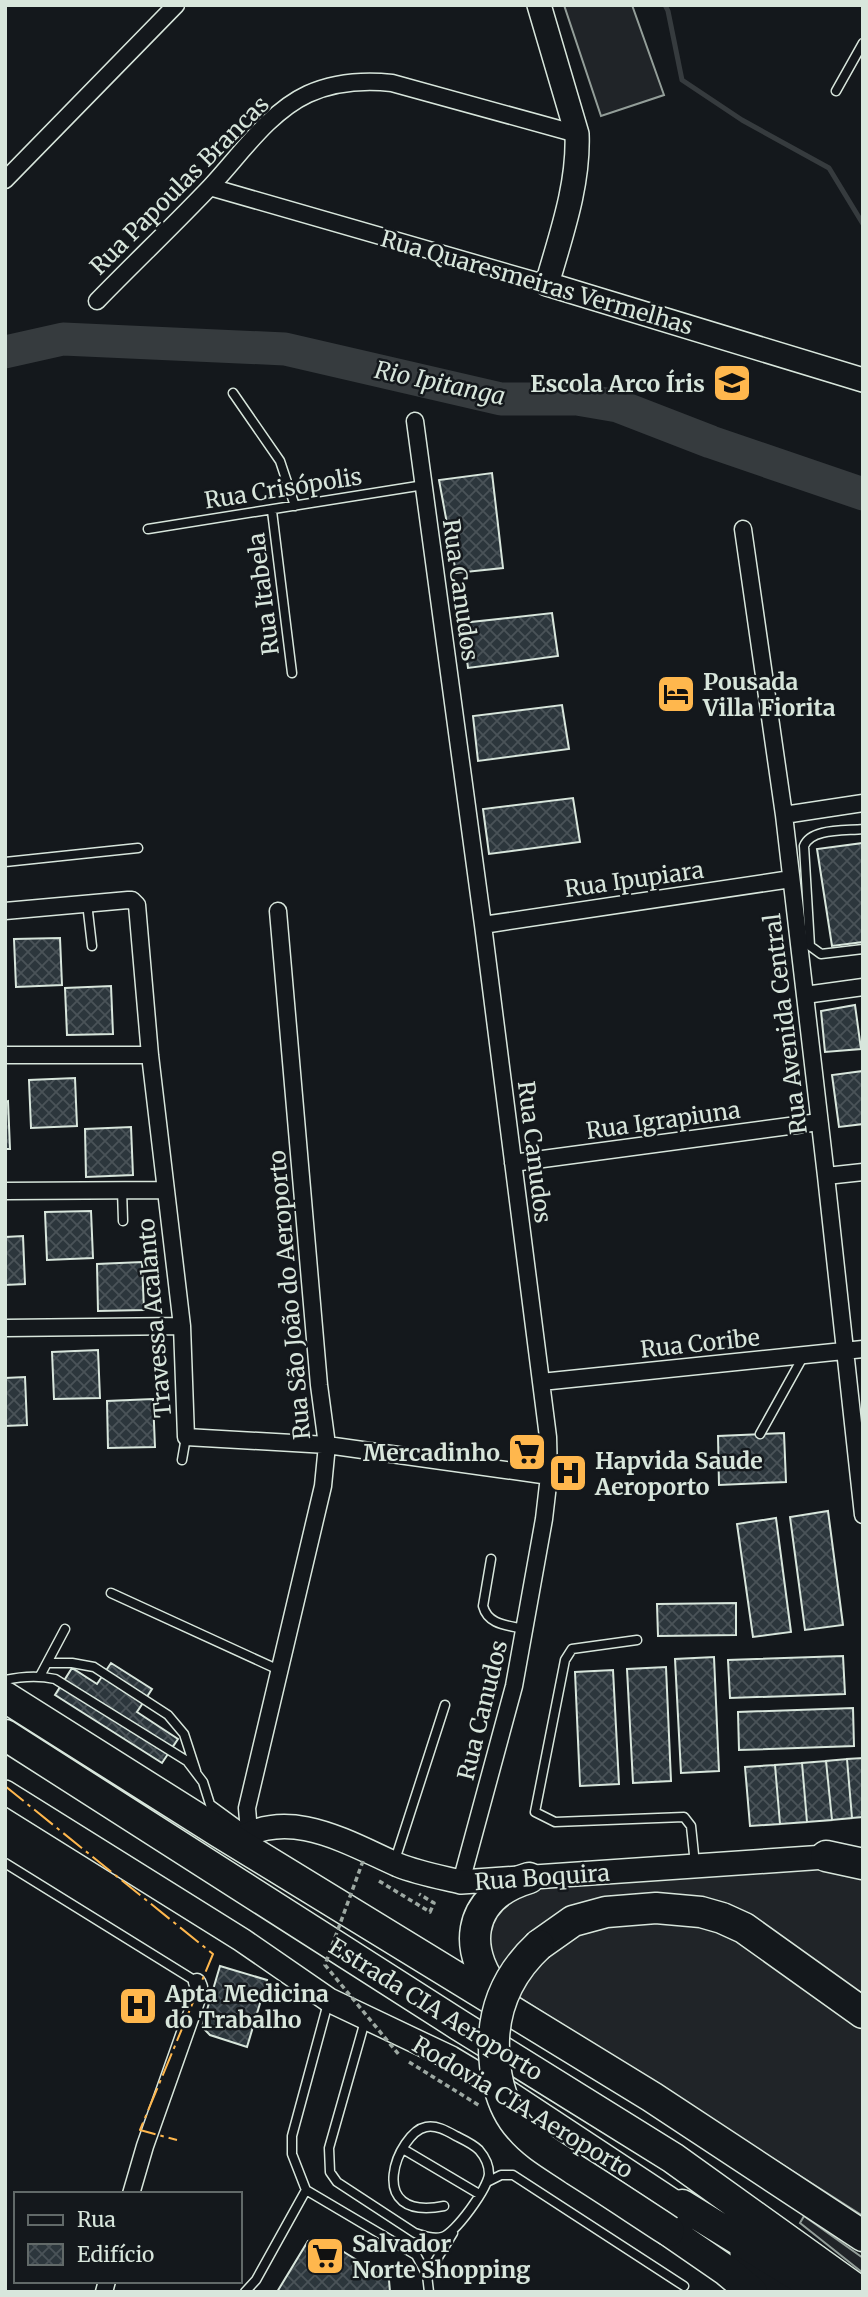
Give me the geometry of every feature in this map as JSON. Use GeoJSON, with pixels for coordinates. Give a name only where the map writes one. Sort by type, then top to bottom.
{"type":"FeatureCollection","features":[{"type":"Feature","properties":{"kind":"highway","name":"Estrada CIA Aeroporto"},"geometry":{"type":"LineString","coordinates":[[5,1697],[229,1828],[863,2235]]}},
{"type":"Feature","properties":{"kind":"highway","name":"Estrada CIA Aeroporto"},"geometry":{"type":"LineString","coordinates":[[5,1735],[184,1855],[673,2158],[860,2292]]}},
{"type":"Feature","properties":{"kind":"highway"},"geometry":{"type":"LineString","coordinates":[[826,1856],[863,1864]]}},
{"type":"Feature","properties":{"kind":"highway"},"geometry":{"type":"LineString","coordinates":[[518,2014],[485,1976],[478,1962],[475,1936],[482,1912],[494,1894],[513,1883],[529,1878]]}},
{"type":"Feature","properties":{"kind":"highway"},"geometry":{"type":"LineString","coordinates":[[824,2292],[677,2225],[538,2146],[519,2128],[502,2095],[494,2059],[495,2022],[508,1983],[527,1956],[539,1945],[573,1921],[606,1912],[656,1908],[701,1912],[722,1917],[744,1928],[863,2012]]}},
{"type":"Feature","properties":{"kind":"highway"},"geometry":{"type":"LineString","coordinates":[[677,2225],[752,2292]]}},
{"type":"Feature","properties":{"kind":"street"},"geometry":{"type":"LineString","coordinates":[[5,180],[176,5]]}},
{"type":"Feature","properties":{"kind":"street"},"geometry":{"type":"LineString","coordinates":[[539,5],[577,134],[570,202],[547,284]]}},
{"type":"Feature","properties":{"kind":"street","name":"Rua Papoulas Brancas"},"geometry":{"type":"LineString","coordinates":[[97,300],[271,122],[306,95],[328,86],[369,81],[392,83],[577,134]]}},
{"type":"Feature","properties":{"kind":"street","name":"Rua Quaresmeiras Vermelhas"},"geometry":{"type":"LineString","coordinates":[[210,187],[547,284],[863,380]]}},
{"type":"Feature","properties":{"kind":"street","name":"Rua Canudos"},"geometry":{"type":"LineString","coordinates":[[415,421],[548,1437],[549,1476],[538,1562],[525,1630],[514,1686],[461,1882]]}},
{"type":"Feature","properties":{"kind":"street","name":"Rua Avenida Central"},"geometry":{"type":"LineString","coordinates":[[743,529],[784,815],[827,1176],[863,1515]]}},
{"type":"Feature","properties":{"kind":"street"},"geometry":{"type":"LineString","coordinates":[[784,815],[863,803]]}},
{"type":"Feature","properties":{"kind":"street","name":"Rua Ipupiara"},"geometry":{"type":"LineString","coordinates":[[483,925],[791,879]]}},
{"type":"Feature","properties":{"kind":"street","name":"Travessa Acalanto"},"geometry":{"type":"LineString","coordinates":[[5,911],[132,900],[136,905],[150,1055],[182,1326],[186,1437],[327,1445],[549,1476]]}},
{"type":"Feature","properties":{"kind":"street","name":"Rua São João do Aeroporto"},"geometry":{"type":"LineString","coordinates":[[229,1828],[247,1808],[323,1486],[327,1445],[319,1385],[278,911]]}},
{"type":"Feature","properties":{"kind":"street"},"geometry":{"type":"LineString","coordinates":[[805,995],[863,987]]}},
{"type":"Feature","properties":{"kind":"street"},"geometry":{"type":"LineString","coordinates":[[5,1055],[150,1055]]}},
{"type":"Feature","properties":{"kind":"street","name":"Rua Igrapiuna"},"geometry":{"type":"LineString","coordinates":[[513,1163],[819,1122]]}},
{"type":"Feature","properties":{"kind":"street"},"geometry":{"type":"LineString","coordinates":[[827,1176],[863,1172]]}},
{"type":"Feature","properties":{"kind":"street"},"geometry":{"type":"LineString","coordinates":[[5,1191],[165,1190]]}},
{"type":"Feature","properties":{"kind":"street"},"geometry":{"type":"LineString","coordinates":[[5,1328],[182,1326]]}},
{"type":"Feature","properties":{"kind":"street","name":"Rua Coribe"},"geometry":{"type":"LineString","coordinates":[[541,1382],[863,1349]]}},
{"type":"Feature","properties":{"kind":"street","name":"Rodovia CIA Aeroporto"},"geometry":{"type":"LineString","coordinates":[[5,1792],[242,1940],[329,2000],[463,2065],[677,2225],[748,2258],[782,2292]]}},
{"type":"Feature","properties":{"kind":"street","name":"Rua Boquira"},"geometry":{"type":"LineString","coordinates":[[229,1828],[302,1829],[348,1841],[412,1870],[461,1882],[863,1855]]}},
{"type":"Feature","properties":{"kind":"street"},"geometry":{"type":"LineString","coordinates":[[132,2192],[198,1996],[200,1987],[197,1982]]}},
{"type":"Feature","properties":{"kind":"lane"},"geometry":{"type":"LineString","coordinates":[[836,91],[863,43]]}},
{"type":"Feature","properties":{"kind":"lane"},"geometry":{"type":"LineString","coordinates":[[233,393],[280,461],[295,506]]}},
{"type":"Feature","properties":{"kind":"lane","name":"Rua Crisópolis"},"geometry":{"type":"LineString","coordinates":[[148,529],[424,485]]}},
{"type":"Feature","properties":{"kind":"lane","name":"Rua Itabela"},"geometry":{"type":"LineString","coordinates":[[272,510],[292,673]]}},
{"type":"Feature","properties":{"kind":"lane"},"geometry":{"type":"LineString","coordinates":[[863,829],[815,835],[807,839],[804,846],[810,946],[821,954],[863,949]]}},
{"type":"Feature","properties":{"kind":"lane"},"geometry":{"type":"LineString","coordinates":[[5,862],[138,848]]}},
{"type":"Feature","properties":{"kind":"lane"},"geometry":{"type":"LineString","coordinates":[[87,903],[92,946]]}},
{"type":"Feature","properties":{"kind":"lane"},"geometry":{"type":"LineString","coordinates":[[122,1190],[123,1221]]}},
{"type":"Feature","properties":{"kind":"lane"},"geometry":{"type":"LineString","coordinates":[[760,1434],[804,1355]]}},
{"type":"Feature","properties":{"kind":"lane"},"geometry":{"type":"LineString","coordinates":[[182,1460],[186,1437]]}},
{"type":"Feature","properties":{"kind":"lane"},"geometry":{"type":"LineString","coordinates":[[491,1559],[484,1611],[492,1621],[525,1630]]}},
{"type":"Feature","properties":{"kind":"lane"},"geometry":{"type":"LineString","coordinates":[[111,1593],[279,1670]]}},
{"type":"Feature","properties":{"kind":"lane"},"geometry":{"type":"LineString","coordinates":[[40,1676],[65,1629]]}},
{"type":"Feature","properties":{"kind":"lane"},"geometry":{"type":"LineString","coordinates":[[636,1640],[572,1649],[565,1660],[535,1812],[555,1822],[684,1817],[691,1826],[696,1866]]}},
{"type":"Feature","properties":{"kind":"lane"},"geometry":{"type":"LineString","coordinates":[[47,1663],[72,1663],[94,1667],[168,1715],[184,1734],[197,1774]]}},
{"type":"Feature","properties":{"kind":"lane"},"geometry":{"type":"LineString","coordinates":[[5,1680],[21,1676],[55,1679],[187,1761],[203,1782],[229,1828]]}},
{"type":"Feature","properties":{"kind":"lane"},"geometry":{"type":"LineString","coordinates":[[394,1863],[445,1705]]}},
{"type":"Feature","properties":{"kind":"lane"},"geometry":{"type":"LineString","coordinates":[[5,1863],[197,1982]]}},
{"type":"Feature","properties":{"kind":"lane"},"geometry":{"type":"LineString","coordinates":[[329,2000],[292,2136],[292,2154],[306,2190],[416,2255],[427,2275],[429,2292]]}},
{"type":"Feature","properties":{"kind":"lane"},"geometry":{"type":"LineString","coordinates":[[366,2018],[329,2148],[330,2172],[337,2182],[415,2233],[442,2237],[454,2230]]}},
{"type":"Feature","properties":{"kind":"lane"},"geometry":{"type":"LineString","coordinates":[[444,2206],[415,2208],[402,2202],[395,2193],[395,2167],[408,2138],[417,2130],[428,2126],[440,2128],[476,2147],[485,2158],[489,2171],[488,2182]]}},
{"type":"Feature","properties":{"kind":"lane"},"geometry":{"type":"LineString","coordinates":[[403,2149],[480,2194]]}},
{"type":"Feature","properties":{"kind":"lane"},"geometry":{"type":"LineString","coordinates":[[427,2275],[454,2230],[488,2182],[500,2175],[513,2175],[684,2286]]}},
{"type":"Feature","properties":{"kind":"lane"},"geometry":{"type":"LineString","coordinates":[[246,2292],[256,2280],[306,2190]]}},
{"type":"Feature","properties":{"kind":"lane"},"geometry":{"type":"LineString","coordinates":[[677,2225],[715,2276]]}},
{"type":"Feature","properties":{"kind":"path"},"geometry":{"type":"LineString","coordinates":[[363,1861],[325,1965],[400,2056],[486,2109]]}},
{"type":"Feature","properties":{"kind":"shaded area"},"geometry":{"type":"Polygon","coordinates":[[[564,5],[632,5],[664,95],[601,116],[564,5]]]}},
{"type":"Feature","properties":{"kind":"shaded area"},"geometry":{"type":"Polygon","coordinates":[[[816,1868],[863,1872],[863,1997],[770,1931],[611,1901],[495,1982],[487,1918],[529,1887],[816,1868]]]}},
{"type":"Feature","properties":{"kind":"shaded area"},"geometry":{"type":"Polygon","coordinates":[[[671,1918],[732,1933],[863,2023],[863,2216],[514,1994],[544,1955],[591,1926],[671,1918]]]}},
{"type":"Feature","properties":{"kind":"shaded area"},"geometry":{"type":"Polygon","coordinates":[[[804,2216],[863,2258],[863,2273],[800,2223],[804,2216]]]}},
{"type":"Feature","properties":{"kind":"building"},"geometry":{"type":"Polygon","coordinates":[[[492,473],[503,568],[456,573],[439,480],[492,473]]]}},
{"type":"Feature","properties":{"kind":"building"},"geometry":{"type":"Polygon","coordinates":[[[552,613],[558,656],[468,668],[462,623],[552,613]]]}},
{"type":"Feature","properties":{"kind":"building"},"geometry":{"type":"Polygon","coordinates":[[[562,705],[569,749],[478,761],[473,716],[562,705]]]}},
{"type":"Feature","properties":{"kind":"building"},"geometry":{"type":"Polygon","coordinates":[[[573,798],[580,842],[489,854],[483,809],[573,798]]]}},
{"type":"Feature","properties":{"kind":"building"},"geometry":{"type":"Polygon","coordinates":[[[863,843],[863,942],[832,946],[817,849],[863,843]]]}},
{"type":"Feature","properties":{"kind":"building"},"geometry":{"type":"Polygon","coordinates":[[[60,938],[62,985],[16,987],[14,939],[60,938]]]}},
{"type":"Feature","properties":{"kind":"building"},"geometry":{"type":"Polygon","coordinates":[[[111,986],[113,1034],[67,1035],[65,988],[111,986]]]}},
{"type":"Feature","properties":{"kind":"building"},"geometry":{"type":"Polygon","coordinates":[[[855,1005],[861,1049],[825,1052],[821,1011],[855,1005]]]}},
{"type":"Feature","properties":{"kind":"building"},"geometry":{"type":"Polygon","coordinates":[[[863,1071],[863,1124],[839,1127],[832,1075],[863,1071]]]}},
{"type":"Feature","properties":{"kind":"building"},"geometry":{"type":"Polygon","coordinates":[[[75,1078],[77,1126],[31,1128],[29,1080],[75,1078]]]}},
{"type":"Feature","properties":{"kind":"building"},"geometry":{"type":"Polygon","coordinates":[[[8,1101],[10,1149],[5,1149],[5,1102],[8,1101]]]}},
{"type":"Feature","properties":{"kind":"building"},"geometry":{"type":"Polygon","coordinates":[[[131,1127],[133,1175],[86,1177],[85,1129],[131,1127]]]}},
{"type":"Feature","properties":{"kind":"building"},"geometry":{"type":"Polygon","coordinates":[[[91,1211],[93,1258],[47,1260],[45,1212],[91,1211]]]}},
{"type":"Feature","properties":{"kind":"building"},"geometry":{"type":"Polygon","coordinates":[[[23,1236],[25,1284],[5,1285],[5,1237],[23,1236]]]}},
{"type":"Feature","properties":{"kind":"building"},"geometry":{"type":"Polygon","coordinates":[[[142,1262],[144,1310],[98,1311],[97,1264],[142,1262]]]}},
{"type":"Feature","properties":{"kind":"building"},"geometry":{"type":"Polygon","coordinates":[[[98,1350],[100,1398],[54,1399],[52,1352],[98,1350]]]}},
{"type":"Feature","properties":{"kind":"building"},"geometry":{"type":"Polygon","coordinates":[[[25,1377],[27,1425],[5,1426],[5,1378],[25,1377]]]}},
{"type":"Feature","properties":{"kind":"building"},"geometry":{"type":"Polygon","coordinates":[[[153,1399],[155,1447],[108,1448],[107,1401],[153,1399]]]}},
{"type":"Feature","properties":{"kind":"building"},"geometry":{"type":"Polygon","coordinates":[[[784,1433],[786,1482],[719,1485],[718,1436],[784,1433]]]}},
{"type":"Feature","properties":{"kind":"building"},"geometry":{"type":"Polygon","coordinates":[[[828,1511],[843,1625],[805,1630],[790,1517],[828,1511]]]}},
{"type":"Feature","properties":{"kind":"building"},"geometry":{"type":"Polygon","coordinates":[[[776,1518],[791,1632],[753,1637],[737,1524],[776,1518]]]}},
{"type":"Feature","properties":{"kind":"building"},"geometry":{"type":"Polygon","coordinates":[[[736,1603],[736,1635],[658,1636],[657,1604],[736,1603]]]}},
{"type":"Feature","properties":{"kind":"building"},"geometry":{"type":"Polygon","coordinates":[[[843,1656],[845,1694],[730,1698],[728,1660],[843,1656]]]}},
{"type":"Feature","properties":{"kind":"building"},"geometry":{"type":"Polygon","coordinates":[[[714,1657],[719,1771],[681,1773],[675,1659],[714,1657]]]}},
{"type":"Feature","properties":{"kind":"building"},"geometry":{"type":"Polygon","coordinates":[[[111,1663],[152,1689],[137,1712],[178,1739],[162,1763],[55,1695],[72,1668],[97,1684],[111,1663]]]}},
{"type":"Feature","properties":{"kind":"building"},"geometry":{"type":"Polygon","coordinates":[[[666,1667],[671,1781],[633,1783],[627,1669],[666,1667]]]}},
{"type":"Feature","properties":{"kind":"building"},"geometry":{"type":"Polygon","coordinates":[[[613,1670],[619,1784],[580,1786],[575,1672],[613,1670]]]}},
{"type":"Feature","properties":{"kind":"building"},"geometry":{"type":"Polygon","coordinates":[[[853,1708],[854,1746],[739,1750],[738,1712],[853,1708]]]}},
{"type":"Feature","properties":{"kind":"building"},"geometry":{"type":"Polygon","coordinates":[[[863,1758],[863,1817],[852,1818],[847,1759],[863,1758]]]}},
{"type":"Feature","properties":{"kind":"building"},"geometry":{"type":"Polygon","coordinates":[[[847,1759],[852,1818],[832,1820],[826,1761],[847,1759]]]}},
{"type":"Feature","properties":{"kind":"building"},"geometry":{"type":"Polygon","coordinates":[[[826,1761],[832,1820],[807,1822],[802,1763],[826,1761]]]}},
{"type":"Feature","properties":{"kind":"building"},"geometry":{"type":"Polygon","coordinates":[[[802,1763],[807,1822],[780,1824],[775,1765],[802,1763]]]}},
{"type":"Feature","properties":{"kind":"building"},"geometry":{"type":"Polygon","coordinates":[[[775,1765],[780,1824],[750,1826],[745,1767],[775,1765]]]}},
{"type":"Feature","properties":{"kind":"building"},"geometry":{"type":"Polygon","coordinates":[[[220,1966],[267,1980],[247,2047],[210,2035],[202,2027],[220,1966]]]}},
{"type":"Feature","properties":{"kind":"building","name":"Salvador Norte Shopping"},"geometry":{"type":"Polygon","coordinates":[[[323,2239],[389,2280],[390,2292],[277,2292],[308,2241],[323,2239]]]}},
{"type":"Feature","properties":{"kind":"waterway"},"geometry":{"type":"LineString","coordinates":[[665,5],[682,80],[742,120],[829,168],[863,224]]}},
{"type":"Feature","properties":{"kind":"waterway","name":"Rio Ipitanga"},"geometry":{"type":"LineString","coordinates":[[5,352],[63,339],[285,349],[501,399],[577,399],[618,406],[711,442],[863,494]]}},
{"type":"Feature","properties":{"kind":"power"},"geometry":{"type":"LineString","coordinates":[[5,1786],[213,1954],[140,2130],[177,2140]]}},
{"type":"Feature","properties":{"kind":"place","name":"Escola Arco Íris"},"geometry":{"type":"Point","coordinates":[732,383]}},
{"type":"Feature","properties":{"kind":"place","name":"Pousada Villa Fiorita"},"geometry":{"type":"Point","coordinates":[676,694]}},
{"type":"Feature","properties":{"kind":"place","name":"Mercadinho"},"geometry":{"type":"Point","coordinates":[527,1452]}},
{"type":"Feature","properties":{"kind":"place","name":"Hapvida Saude Aeroporto"},"geometry":{"type":"Point","coordinates":[568,1473]}},
{"type":"Feature","properties":{"kind":"place","name":"Apta Medicina do Trabalho"},"geometry":{"type":"Point","coordinates":[138,2006]}},
{"type":"Feature","properties":{"kind":"place","name":"Salvador Norte Shopping"},"geometry":{"type":"Point","coordinates":[325,2256]}}]}
